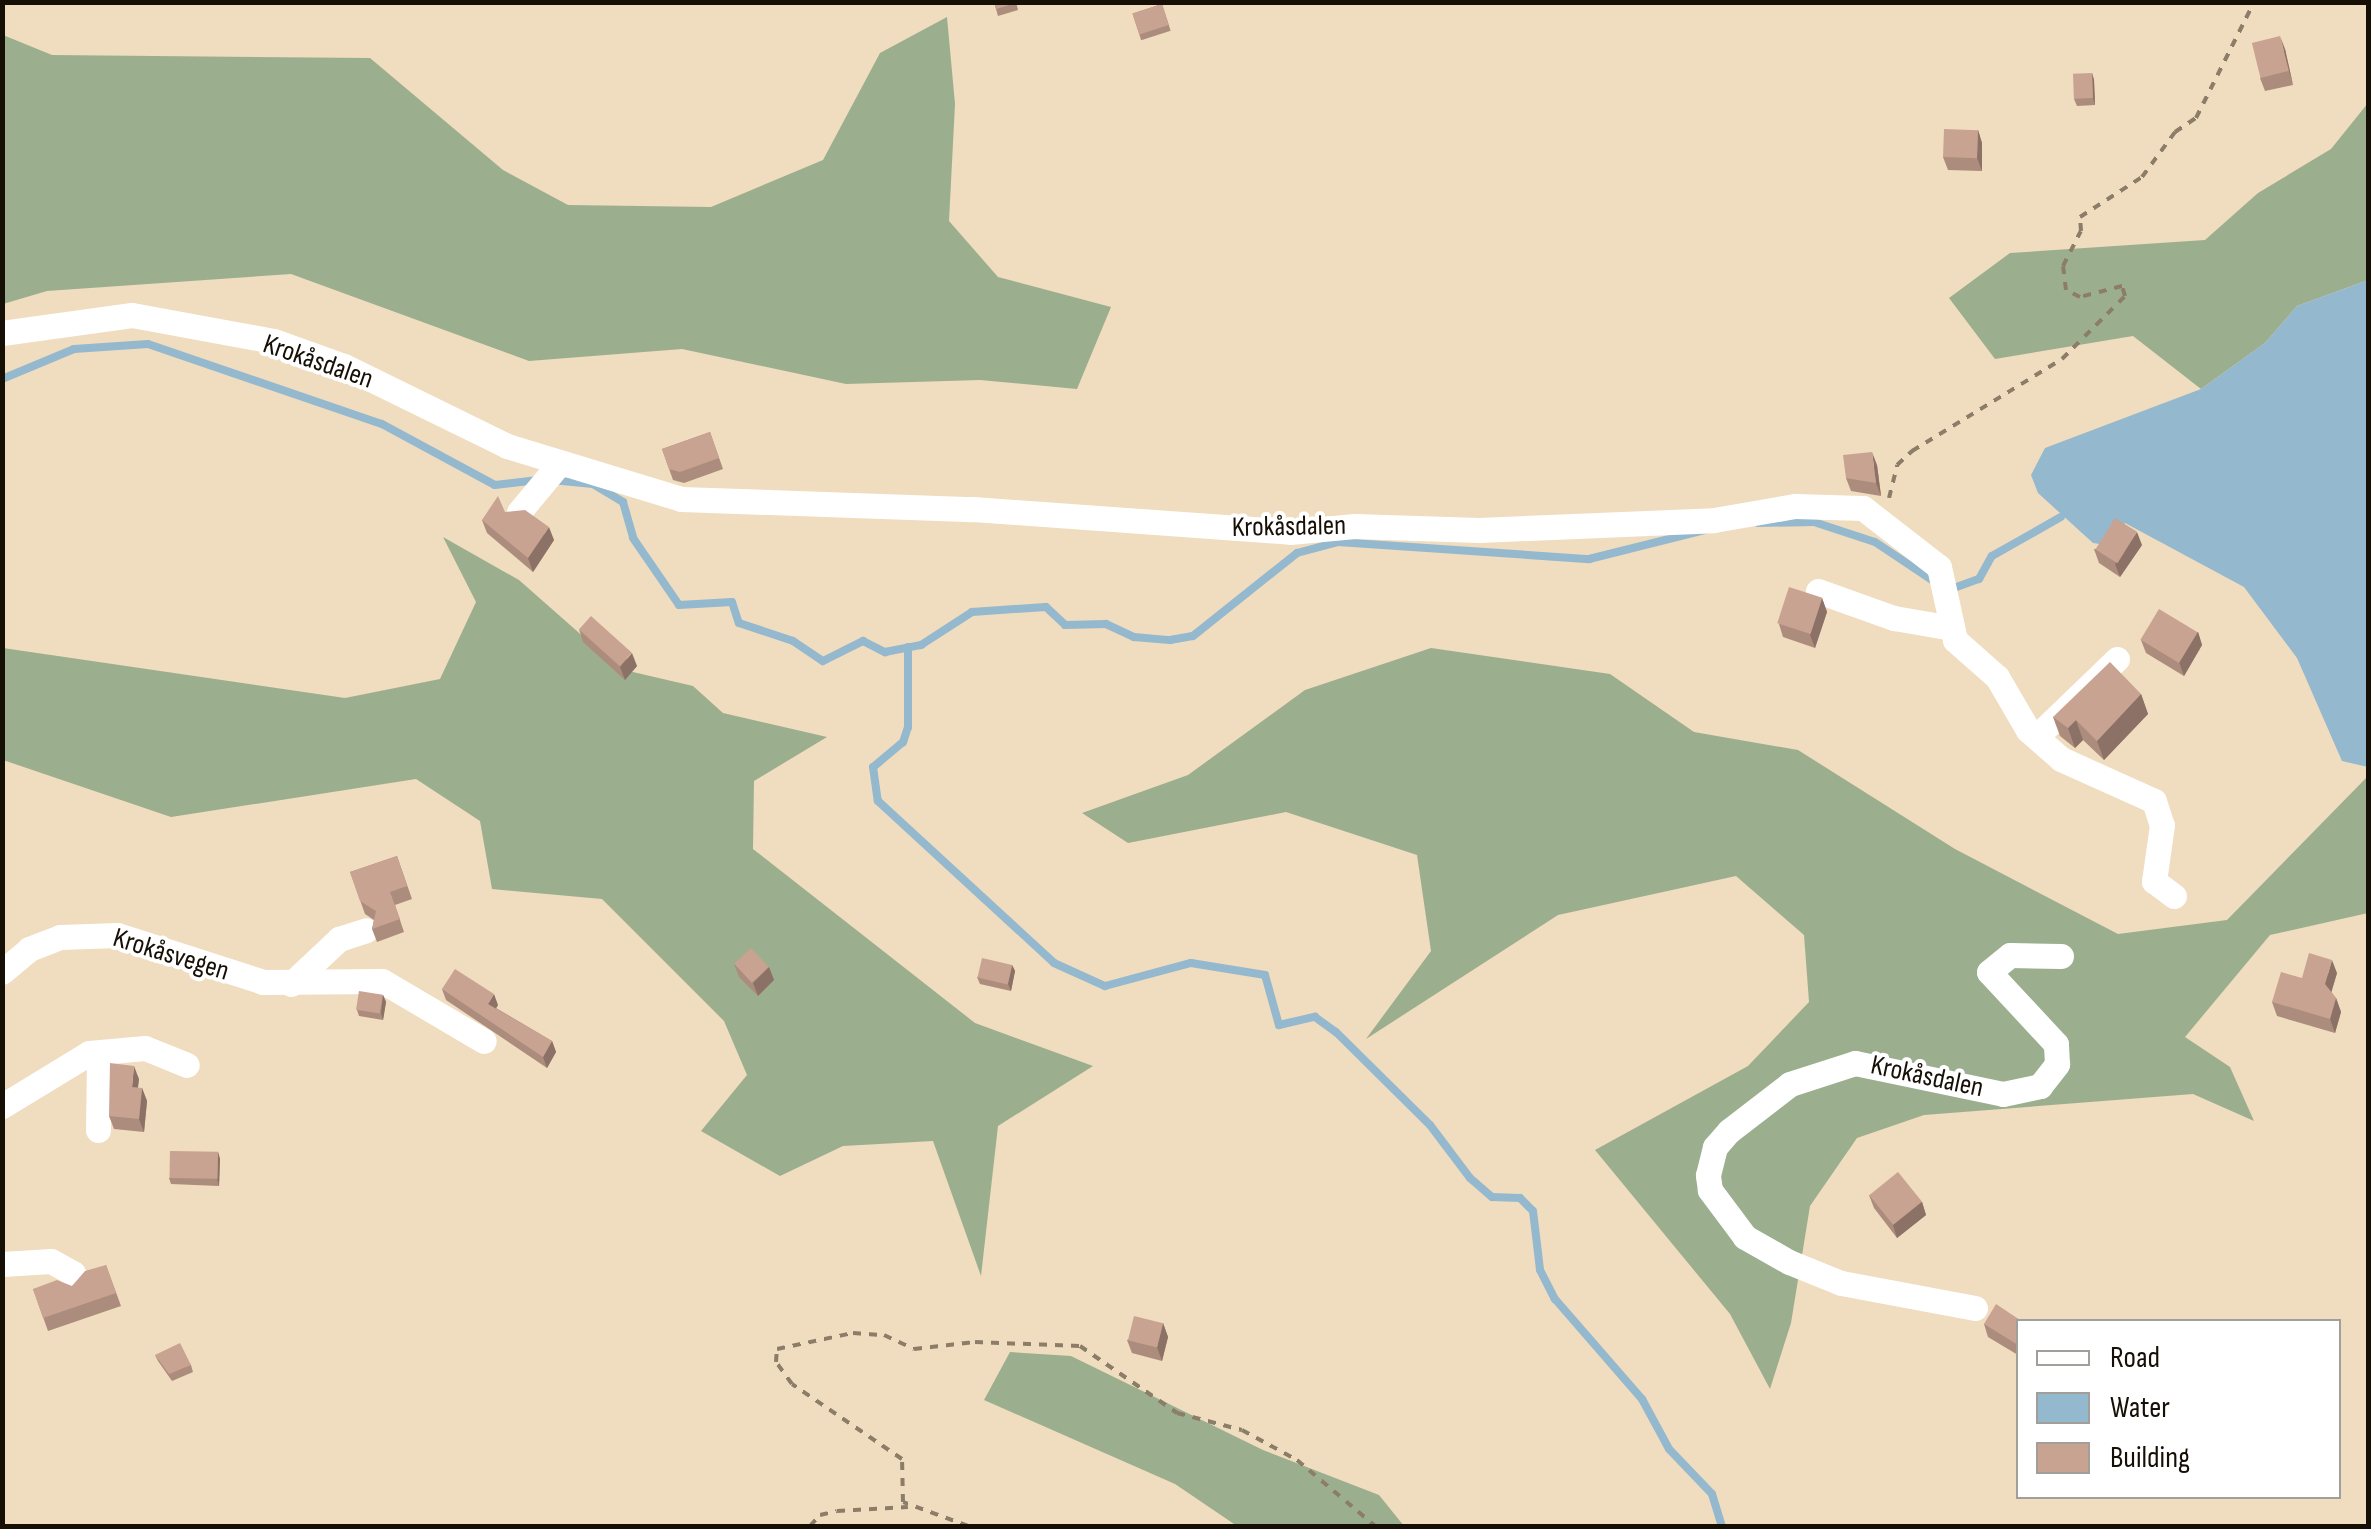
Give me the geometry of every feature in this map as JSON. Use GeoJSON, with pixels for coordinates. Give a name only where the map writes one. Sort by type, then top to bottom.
{"type":"FeatureCollection","features":[{"type":"Feature","properties":{"kind":"street","name":"Krokåsdalen"},"geometry":{"type":"LineString","coordinates":[[2,333],[132,315],[274,341],[344,366],[559,464],[681,499],[972,509],[1290,532],[1355,526],[1479,530],[1714,520],[1795,506],[1872,512]]}},
{"type":"Feature","properties":{"kind":"street"},"geometry":{"type":"LineString","coordinates":[[520,512],[559,464]]}},
{"type":"Feature","properties":{"kind":"street"},"geometry":{"type":"LineString","coordinates":[[1872,512],[1938,566],[1960,648],[1996,677],[2037,736],[2061,759],[2154,802],[2162,825],[2154,881],[2174,896]]}},
{"type":"Feature","properties":{"kind":"street"},"geometry":{"type":"LineString","coordinates":[[1818,591],[1894,618],[1952,628]]}},
{"type":"Feature","properties":{"kind":"street"},"geometry":{"type":"LineString","coordinates":[[2037,736],[2117,659]]}},
{"type":"Feature","properties":{"kind":"street"},"geometry":{"type":"LineString","coordinates":[[290,984],[339,938],[366,930]]}},
{"type":"Feature","properties":{"kind":"street","name":"Krokåsvegen"},"geometry":{"type":"LineString","coordinates":[[2,972],[29,949],[83,933],[136,939],[241,976],[290,984],[382,981],[484,1041]]}},
{"type":"Feature","properties":{"kind":"street","name":"Krokåsdalen"},"geometry":{"type":"LineString","coordinates":[[1975,1308],[1841,1282],[1789,1262],[1745,1237],[1710,1190],[1708,1175],[1715,1147],[1790,1084],[1855,1063],[2002,1094],[2032,1092],[2057,1064],[2056,1044],[1989,972],[2010,955],[2061,956]]}},
{"type":"Feature","properties":{"kind":"street"},"geometry":{"type":"LineString","coordinates":[[2,1106],[77,1056],[145,1048],[187,1065]]}},
{"type":"Feature","properties":{"kind":"street"},"geometry":{"type":"LineString","coordinates":[[98,1054],[98,1130]]}},
{"type":"Feature","properties":{"kind":"street"},"geometry":{"type":"LineString","coordinates":[[2,1264],[51,1261],[73,1273],[74,1283]]}},
{"type":"Feature","properties":{"kind":"path"},"geometry":{"type":"LineString","coordinates":[[1872,512],[1897,465],[1912,451],[2062,360],[2125,296],[2122,286],[2080,297],[2066,290],[2063,266],[2081,231],[2080,216],[2142,177],[2176,132],[2196,118],[2254,2]]}},
{"type":"Feature","properties":{"kind":"path"},"geometry":{"type":"LineString","coordinates":[[908,1507],[901,1490],[902,1458],[792,1384],[776,1362],[776,1349],[853,1333],[884,1336],[914,1349],[975,1342],[1080,1346],[1178,1413],[1242,1430],[1297,1460],[1376,1526]]}},
{"type":"Feature","properties":{"kind":"path"},"geometry":{"type":"LineString","coordinates":[[810,1526],[820,1515],[838,1511],[927,1506],[968,1526]]}},
{"type":"Feature","properties":{"kind":"green space"},"geometry":{"type":"Polygon","coordinates":[[[947,17],[955,104],[949,221],[998,277],[1111,307],[1077,389],[980,380],[846,384],[682,349],[529,361],[291,274],[47,291],[3,304],[3,35],[52,55],[370,58],[503,170],[568,205],[711,207],[823,160],[880,53],[947,17]]]}},
{"type":"Feature","properties":{"kind":"green space"},"geometry":{"type":"Polygon","coordinates":[[[2368,103],[2368,280],[2297,306],[2265,343],[2201,389],[2133,336],[1995,359],[1949,298],[2010,253],[2205,240],[2258,193],[2331,149],[2368,103]]]}},
{"type":"Feature","properties":{"kind":"green space"},"geometry":{"type":"Polygon","coordinates":[[[443,537],[519,580],[620,669],[693,686],[723,713],[827,737],[754,781],[753,849],[975,1023],[1093,1066],[998,1126],[981,1276],[933,1141],[843,1146],[780,1176],[701,1131],[747,1075],[724,1021],[602,899],[492,889],[480,821],[416,779],[171,817],[3,760],[3,648],[345,698],[440,679],[476,602],[443,537]]]}},
{"type":"Feature","properties":{"kind":"green space"},"geometry":{"type":"Polygon","coordinates":[[[1431,648],[1610,674],[1694,732],[1798,750],[1955,849],[2118,934],[2227,920],[2368,776],[2368,913],[2270,935],[2185,1037],[2230,1067],[2254,1121],[2193,1094],[1924,1115],[1857,1138],[1810,1206],[1791,1323],[1770,1389],[1730,1314],[1595,1150],[1748,1066],[1809,1002],[1804,935],[1736,876],[1558,915],[1366,1039],[1431,951],[1417,855],[1286,812],[1128,843],[1082,813],[1188,775],[1305,690],[1431,648]]]}},
{"type":"Feature","properties":{"kind":"green space"},"geometry":{"type":"Polygon","coordinates":[[[1010,1352],[1071,1356],[1263,1450],[1379,1495],[1404,1526],[1237,1526],[1175,1484],[984,1400],[1010,1352]]]}},
{"type":"Feature","properties":{"kind":"water"},"geometry":{"type":"Polygon","coordinates":[[[2368,280],[2368,767],[2342,761],[2297,658],[2244,587],[2125,523],[2106,545],[2093,543],[2038,493],[2031,475],[2045,448],[2201,389],[2265,343],[2297,306],[2368,280]]]}},
{"type":"Feature","properties":{"kind":"building"},"geometry":{"type":"Polygon","coordinates":[[[994,2],[1016,2],[1016,3],[996,9],[994,2]]]}},
{"type":"Feature","properties":{"kind":"building"},"geometry":{"type":"Polygon","coordinates":[[[1162,4],[1169,25],[1139,35],[1133,14],[1162,4]]]}},
{"type":"Feature","properties":{"kind":"building"},"geometry":{"type":"Polygon","coordinates":[[[2280,36],[2289,71],[2261,78],[2252,43],[2280,36]]]}},
{"type":"Feature","properties":{"kind":"building"},"geometry":{"type":"Polygon","coordinates":[[[2092,73],[2093,98],[2074,99],[2073,74],[2092,73]]]}},
{"type":"Feature","properties":{"kind":"building"},"geometry":{"type":"Polygon","coordinates":[[[1944,129],[1978,130],[1977,158],[1943,157],[1944,129]]]}},
{"type":"Feature","properties":{"kind":"building"},"geometry":{"type":"Polygon","coordinates":[[[710,432],[719,458],[680,472],[669,469],[662,449],[710,432]]]}},
{"type":"Feature","properties":{"kind":"building"},"geometry":{"type":"Polygon","coordinates":[[[1872,452],[1876,483],[1846,478],[1843,455],[1872,452]]]}},
{"type":"Feature","properties":{"kind":"building"},"geometry":{"type":"Polygon","coordinates":[[[498,496],[505,512],[525,510],[549,527],[528,558],[482,520],[498,496]]]}},
{"type":"Feature","properties":{"kind":"building"},"geometry":{"type":"Polygon","coordinates":[[[2115,518],[2137,532],[2117,563],[2095,549],[2115,518]]]}},
{"type":"Feature","properties":{"kind":"building"},"geometry":{"type":"Polygon","coordinates":[[[1789,587],[1822,598],[1811,634],[1777,623],[1789,587]]]}},
{"type":"Feature","properties":{"kind":"building"},"geometry":{"type":"Polygon","coordinates":[[[2159,609],[2198,632],[2179,663],[2140,640],[2159,609]]]}},
{"type":"Feature","properties":{"kind":"building"},"geometry":{"type":"Polygon","coordinates":[[[591,616],[632,653],[620,666],[579,629],[591,616]]]}},
{"type":"Feature","properties":{"kind":"building"},"geometry":{"type":"Polygon","coordinates":[[[2110,662],[2141,694],[2097,741],[2076,720],[2068,728],[2053,717],[2110,662]]]}},
{"type":"Feature","properties":{"kind":"building"},"geometry":{"type":"Polygon","coordinates":[[[397,856],[407,886],[390,892],[400,919],[372,929],[376,911],[360,901],[350,872],[397,856]]]}},
{"type":"Feature","properties":{"kind":"building"},"geometry":{"type":"Polygon","coordinates":[[[751,948],[769,967],[752,983],[734,964],[751,948]]]}},
{"type":"Feature","properties":{"kind":"building"},"geometry":{"type":"Polygon","coordinates":[[[2309,953],[2332,960],[2325,984],[2336,998],[2330,1019],[2272,1002],[2281,972],[2302,978],[2309,953]]]}},
{"type":"Feature","properties":{"kind":"building"},"geometry":{"type":"Polygon","coordinates":[[[982,958],[1012,965],[1008,984],[978,977],[982,958]]]}},
{"type":"Feature","properties":{"kind":"building"},"geometry":{"type":"Polygon","coordinates":[[[455,969],[494,994],[488,1004],[552,1041],[543,1057],[442,989],[455,969]]]}},
{"type":"Feature","properties":{"kind":"building"},"geometry":{"type":"Polygon","coordinates":[[[359,991],[383,995],[380,1014],[356,1010],[359,991]]]}},
{"type":"Feature","properties":{"kind":"building"},"geometry":{"type":"Polygon","coordinates":[[[110,1063],[134,1066],[132,1087],[142,1088],[139,1119],[109,1116],[110,1063]]]}},
{"type":"Feature","properties":{"kind":"building"},"geometry":{"type":"Polygon","coordinates":[[[170,1151],[218,1152],[218,1179],[170,1178],[170,1151]]]}},
{"type":"Feature","properties":{"kind":"building"},"geometry":{"type":"Polygon","coordinates":[[[1898,1172],[1922,1202],[1893,1225],[1869,1195],[1898,1172]]]}},
{"type":"Feature","properties":{"kind":"building"},"geometry":{"type":"Polygon","coordinates":[[[106,1265],[116,1293],[43,1318],[33,1289],[57,1280],[72,1286],[85,1271],[106,1265]]]}},
{"type":"Feature","properties":{"kind":"building"},"geometry":{"type":"Polygon","coordinates":[[[1996,1304],[2018,1319],[2016,1344],[1984,1324],[1996,1304]]]}},
{"type":"Feature","properties":{"kind":"building"},"geometry":{"type":"Polygon","coordinates":[[[1134,1316],[1163,1323],[1157,1348],[1128,1340],[1134,1316]]]}},
{"type":"Feature","properties":{"kind":"building"},"geometry":{"type":"Polygon","coordinates":[[[180,1343],[191,1365],[169,1374],[155,1355],[180,1343]]]}},
{"type":"Feature","properties":{"kind":"waterway"},"geometry":{"type":"LineString","coordinates":[[2,379],[74,349],[148,344],[382,424],[495,485],[538,480]]}},
{"type":"Feature","properties":{"kind":"waterway"},"geometry":{"type":"LineString","coordinates":[[552,480],[593,484],[623,502],[633,538],[679,605],[732,602],[739,623],[793,641],[823,661],[863,641],[885,652],[921,645],[972,612],[1046,607],[1065,625],[1106,624],[1134,637],[1170,640],[1193,636],[1297,553],[1338,542],[1589,559],[1705,530]]}},
{"type":"Feature","properties":{"kind":"waterway"},"geometry":{"type":"LineString","coordinates":[[1951,589],[1979,579],[1992,556],[2061,517]]}},
{"type":"Feature","properties":{"kind":"waterway"},"geometry":{"type":"LineString","coordinates":[[1758,523],[1814,522],[1875,542],[1938,584]]}},
{"type":"Feature","properties":{"kind":"waterway"},"geometry":{"type":"LineString","coordinates":[[908,647],[908,727],[903,742],[873,767],[878,801],[1054,963],[1105,986],[1191,963],[1265,975],[1279,1025],[1315,1017],[1336,1032],[1430,1125],[1470,1178],[1492,1197],[1520,1198],[1533,1211],[1540,1270],[1555,1299],[1642,1399],[1669,1449],[1712,1494],[1722,1526]]}}]}
